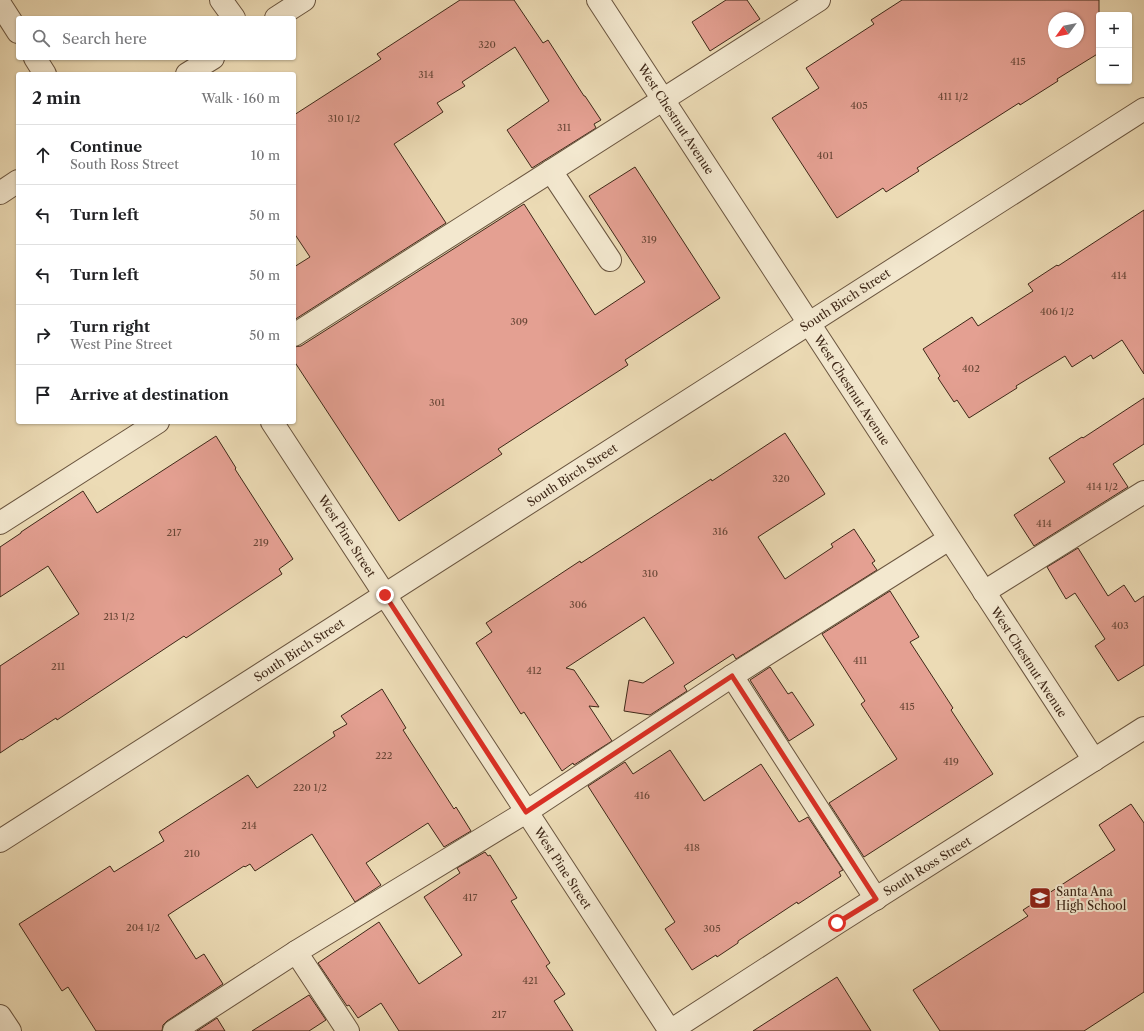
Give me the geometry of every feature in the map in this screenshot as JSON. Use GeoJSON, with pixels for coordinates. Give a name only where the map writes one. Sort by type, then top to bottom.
{"type":"FeatureCollection","features":[{"type":"Feature","properties":{"kind":"street"},"geometry":{"type":"LineString","coordinates":[[221,0],[233,16]]}},
{"type":"Feature","properties":{"kind":"street"},"geometry":{"type":"LineString","coordinates":[[279,16],[304,0]]}},
{"type":"Feature","properties":{"kind":"street","name":"West Chestnut Avenue"},"geometry":{"type":"LineString","coordinates":[[598,0],[1094,760]]}},
{"type":"Feature","properties":{"kind":"street"},"geometry":{"type":"LineString","coordinates":[[296,334],[819,0]]}},
{"type":"Feature","properties":{"kind":"street"},"geometry":{"type":"LineString","coordinates":[[0,4],[16,29]]}},
{"type":"Feature","properties":{"kind":"street"},"geometry":{"type":"LineString","coordinates":[[36,60],[44,72]]}},
{"type":"Feature","properties":{"kind":"street"},"geometry":{"type":"LineString","coordinates":[[190,72],[210,60]]}},
{"type":"Feature","properties":{"kind":"street","name":"South Birch Street"},"geometry":{"type":"LineString","coordinates":[[0,841],[1144,108]]}},
{"type":"Feature","properties":{"kind":"street"},"geometry":{"type":"LineString","coordinates":[[551,171],[610,260]]}},
{"type":"Feature","properties":{"kind":"street"},"geometry":{"type":"LineString","coordinates":[[0,193],[16,182]]}},
{"type":"Feature","properties":{"kind":"street"},"geometry":{"type":"LineString","coordinates":[[0,523],[155,424]]}},
{"type":"Feature","properties":{"kind":"street","name":"West Pine Street"},"geometry":{"type":"LineString","coordinates":[[273,424],[670,1031]]}},
{"type":"Feature","properties":{"kind":"street"},"geometry":{"type":"LineString","coordinates":[[984,592],[1144,492]]}},
{"type":"Feature","properties":{"kind":"street"},"geometry":{"type":"LineString","coordinates":[[174,1031],[296,952],[526,812],[732,676],[950,539]]}},
{"type":"Feature","properties":{"kind":"street"},"geometry":{"type":"LineString","coordinates":[[732,676],[876,899]]}},
{"type":"Feature","properties":{"kind":"street","name":"South Ross Street"},"geometry":{"type":"LineString","coordinates":[[670,1031],[1144,728]]}},
{"type":"Feature","properties":{"kind":"street"},"geometry":{"type":"LineString","coordinates":[[296,952],[348,1031]]}},
{"type":"Feature","properties":{"kind":"street"},"geometry":{"type":"LineString","coordinates":[[0,1016],[10,1031]]}},
{"type":"Feature","properties":{"kind":"building"},"geometry":{"type":"Polygon","coordinates":[[[460,0],[514,0],[543,43],[548,40],[601,120],[594,124],[596,128],[532,168],[507,130],[549,101],[515,47],[462,82],[465,86],[437,103],[443,112],[394,144],[446,223],[296,319],[296,266],[310,257],[296,236],[296,114],[381,59],[377,54],[460,0]]]}},
{"type":"Feature","properties":{"kind":"building"},"geometry":{"type":"Polygon","coordinates":[[[726,0],[747,0],[760,19],[710,51],[692,22],[726,0]]]}},
{"type":"Feature","properties":{"kind":"building"},"geometry":{"type":"Polygon","coordinates":[[[902,0],[1099,0],[1099,12],[1096,12],[1096,55],[1057,79],[1058,81],[1020,105],[1019,103],[917,168],[919,171],[886,192],[883,188],[837,218],[772,118],[819,88],[806,68],[874,24],[871,20],[902,0]]]}},
{"type":"Feature","properties":{"kind":"building"},"geometry":{"type":"Polygon","coordinates":[[[635,167],[720,298],[625,360],[628,365],[498,449],[502,454],[399,521],[296,364],[296,347],[301,346],[524,204],[595,315],[645,282],[589,196],[635,167]]]}},
{"type":"Feature","properties":{"kind":"building"},"geometry":{"type":"Polygon","coordinates":[[[1144,210],[1144,374],[1122,340],[1093,359],[1091,355],[1072,367],[1065,356],[1016,386],[1017,388],[969,418],[957,400],[954,402],[938,378],[940,376],[923,349],[972,317],[978,326],[1033,291],[1028,284],[1144,210]]]}},
{"type":"Feature","properties":{"kind":"building"},"geometry":{"type":"Polygon","coordinates":[[[1144,398],[1144,444],[1113,464],[1128,487],[1034,546],[1014,515],[1065,482],[1049,458],[1082,437],[1083,438],[1144,398]]]}},
{"type":"Feature","properties":{"kind":"building"},"geometry":{"type":"Polygon","coordinates":[[[785,433],[825,494],[758,537],[785,579],[833,547],[831,544],[854,529],[875,561],[872,563],[877,570],[736,659],[733,654],[684,686],[687,691],[650,715],[624,711],[629,680],[643,683],[674,663],[644,617],[566,668],[574,670],[599,707],[589,706],[612,741],[574,765],[573,763],[562,771],[524,712],[521,714],[476,643],[492,632],[486,623],[580,561],[581,563],[711,479],[712,481],[785,433]]]}},
{"type":"Feature","properties":{"kind":"building"},"geometry":{"type":"Polygon","coordinates":[[[216,436],[236,468],[235,469],[293,559],[279,569],[282,574],[186,638],[184,636],[57,720],[56,718],[0,753],[0,666],[79,614],[48,566],[0,597],[0,547],[83,491],[97,513],[216,436]]]}},
{"type":"Feature","properties":{"kind":"building"},"geometry":{"type":"Polygon","coordinates":[[[1078,548],[1108,596],[1124,585],[1135,602],[1144,596],[1144,665],[1118,681],[1095,646],[1105,639],[1075,593],[1066,599],[1047,567],[1078,548]]]}},
{"type":"Feature","properties":{"kind":"building"},"geometry":{"type":"Polygon","coordinates":[[[890,591],[919,637],[910,642],[953,708],[951,710],[993,774],[864,857],[829,803],[897,759],[861,704],[865,701],[822,634],[890,591]]]}},
{"type":"Feature","properties":{"kind":"building"},"geometry":{"type":"Polygon","coordinates":[[[770,667],[788,694],[792,692],[814,725],[789,741],[750,680],[770,667]]]}},
{"type":"Feature","properties":{"kind":"building"},"geometry":{"type":"Polygon","coordinates":[[[382,689],[406,728],[403,730],[454,809],[456,807],[471,831],[444,847],[428,823],[366,863],[381,885],[355,902],[312,834],[255,871],[250,864],[245,867],[244,866],[168,915],[196,959],[204,954],[223,984],[167,1021],[163,1025],[162,1031],[96,1031],[68,987],[62,991],[19,924],[110,866],[114,872],[164,841],[159,832],[248,775],[257,788],[335,736],[333,732],[347,724],[341,716],[382,689]]]}},
{"type":"Feature","properties":{"kind":"building"},"geometry":{"type":"Polygon","coordinates":[[[670,750],[704,801],[761,764],[799,822],[808,817],[843,870],[839,872],[841,876],[798,904],[797,902],[738,941],[738,943],[717,957],[716,955],[692,970],[665,929],[675,922],[588,786],[625,762],[633,774],[670,750]]]}},
{"type":"Feature","properties":{"kind":"building"},"geometry":{"type":"Polygon","coordinates":[[[1131,804],[1144,823],[1144,992],[1084,1031],[940,1031],[913,990],[1028,916],[1023,910],[1115,850],[1099,825],[1131,804]]]}},
{"type":"Feature","properties":{"kind":"building"},"geometry":{"type":"Polygon","coordinates":[[[485,852],[488,856],[490,855],[517,898],[511,901],[550,963],[546,966],[565,994],[554,1001],[573,1031],[399,1031],[381,1003],[358,1018],[349,1005],[347,1006],[318,963],[379,922],[419,984],[462,955],[424,897],[460,873],[457,868],[485,852]]]}},
{"type":"Feature","properties":{"kind":"building"},"geometry":{"type":"Polygon","coordinates":[[[837,977],[871,1031],[753,1031],[837,977]]]}},
{"type":"Feature","properties":{"kind":"building"},"geometry":{"type":"Polygon","coordinates":[[[309,995],[326,1020],[309,1031],[252,1031],[309,995]]]}},
{"type":"Feature","properties":{"kind":"building"},"geometry":{"type":"Polygon","coordinates":[[[217,1018],[225,1031],[197,1031],[217,1018]]]}},
{"type":"Feature","properties":{"kind":"place","name":"Santa Ana High School"},"geometry":{"type":"Point","coordinates":[1040,898]}},
{"type":"Feature","properties":{"kind":"route"},"geometry":{"type":"LineString","coordinates":[[385,595],[526,812],[732,676],[876,899],[837,923]]}}]}
